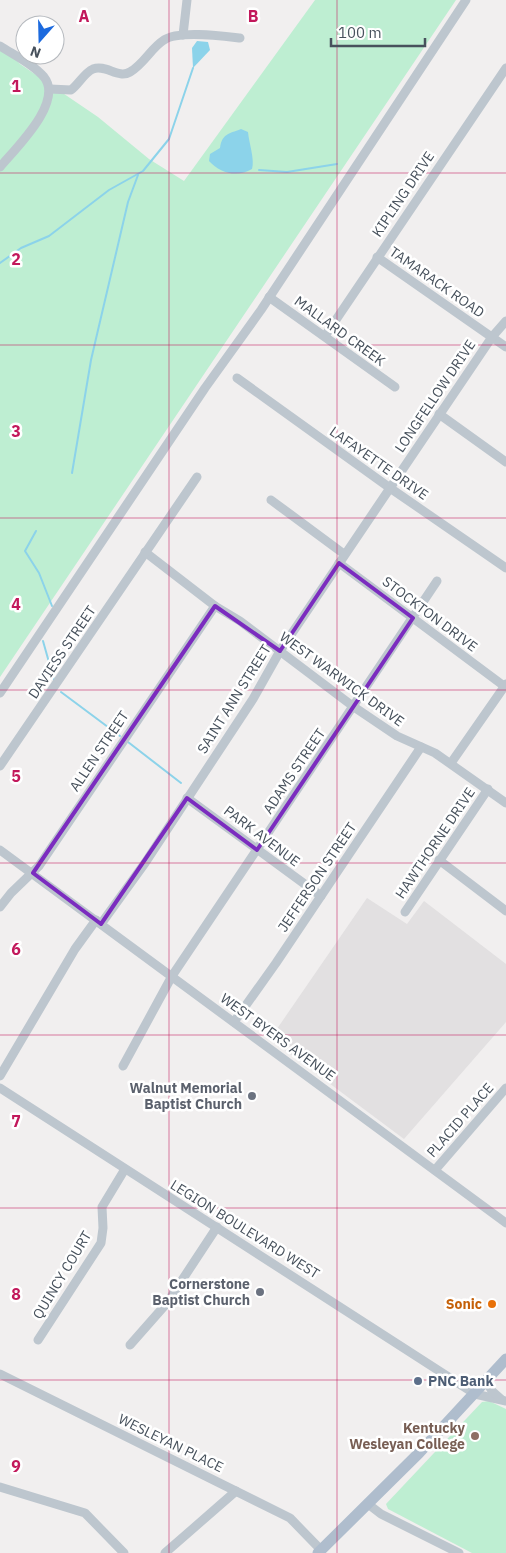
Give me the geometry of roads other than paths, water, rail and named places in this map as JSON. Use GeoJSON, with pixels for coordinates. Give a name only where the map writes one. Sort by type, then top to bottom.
{"type":"FeatureCollection","features":[{"type":"Feature","properties":{"kind":"main road"},"geometry":{"type":"LineString","coordinates":[[319,1552],[475,1394],[506,1359]]}},
{"type":"Feature","properties":{"kind":"street"},"geometry":{"type":"LineString","coordinates":[[183,35],[188,0]]}},
{"type":"Feature","properties":{"kind":"street"},"geometry":{"type":"LineString","coordinates":[[0,693],[205,388],[269,297],[466,0]]}},
{"type":"Feature","properties":{"kind":"street"},"geometry":{"type":"LineString","coordinates":[[50,89],[71,90],[95,68],[119,73],[131,72],[164,39],[183,35],[240,38]]}},
{"type":"Feature","properties":{"kind":"street"},"geometry":{"type":"LineString","coordinates":[[0,46],[36,70],[45,78],[50,89],[47,106],[0,167]]}},
{"type":"Feature","properties":{"kind":"street","name":"KIPLING DRIVE"},"geometry":{"type":"LineString","coordinates":[[325,336],[506,68]]}},
{"type":"Feature","properties":{"kind":"street","name":"TAMARACK ROAD"},"geometry":{"type":"LineString","coordinates":[[377,257],[506,347]]}},
{"type":"Feature","properties":{"kind":"street","name":"MALLARD CREEK"},"geometry":{"type":"LineString","coordinates":[[269,297],[395,387]]}},
{"type":"Feature","properties":{"kind":"street","name":"LONGFELLOW DRIVE"},"geometry":{"type":"LineString","coordinates":[[390,488],[492,336],[506,321]]}},
{"type":"Feature","properties":{"kind":"street","name":"LAFAYETTE DRIVE"},"geometry":{"type":"LineString","coordinates":[[237,378],[390,488],[506,568]]}},
{"type":"Feature","properties":{"kind":"street"},"geometry":{"type":"LineString","coordinates":[[439,414],[506,462]]}},
{"type":"Feature","properties":{"kind":"street","name":"DAVIESS STREET"},"geometry":{"type":"LineString","coordinates":[[0,766],[197,477]]}},
{"type":"Feature","properties":{"kind":"street","name":"SAINT ANN STREET"},"geometry":{"type":"LineString","coordinates":[[0,1076],[70,957],[145,863],[253,699],[280,651],[390,488]]}},
{"type":"Feature","properties":{"kind":"street"},"geometry":{"type":"LineString","coordinates":[[271,500],[344,554]]}},
{"type":"Feature","properties":{"kind":"street","name":"WEST WARWICK DRIVE"},"geometry":{"type":"LineString","coordinates":[[145,552],[215,606],[280,651],[354,707],[397,736],[451,763],[506,803]]}},
{"type":"Feature","properties":{"kind":"street","name":"STOCKTON DRIVE"},"geometry":{"type":"LineString","coordinates":[[339,563],[504,689]]}},
{"type":"Feature","properties":{"kind":"street","name":"ADAMS STREET"},"geometry":{"type":"LineString","coordinates":[[123,1066],[172,976],[437,582]]}},
{"type":"Feature","properties":{"kind":"street","name":"ALLEN STREET"},"geometry":{"type":"LineString","coordinates":[[0,907],[11,893],[32,873],[215,606]]}},
{"type":"Feature","properties":{"kind":"street"},"geometry":{"type":"LineString","coordinates":[[451,763],[504,689]]}},
{"type":"Feature","properties":{"kind":"street","name":"JEFFERSON STREET"},"geometry":{"type":"LineString","coordinates":[[234,1022],[421,747]]}},
{"type":"Feature","properties":{"kind":"street","name":"HAWTHORNE DRIVE"},"geometry":{"type":"LineString","coordinates":[[405,912],[488,790]]}},
{"type":"Feature","properties":{"kind":"street","name":"PARK AVENUE"},"geometry":{"type":"LineString","coordinates":[[187,798],[321,896]]}},
{"type":"Feature","properties":{"kind":"street","name":"WEST BYERS AVENUE"},"geometry":{"type":"LineString","coordinates":[[0,850],[506,1223]]}},
{"type":"Feature","properties":{"kind":"street"},"geometry":{"type":"LineString","coordinates":[[440,860],[506,911]]}},
{"type":"Feature","properties":{"kind":"street","name":"LEGION BOULEVARD WEST"},"geometry":{"type":"LineString","coordinates":[[0,1088],[475,1394]]}},
{"type":"Feature","properties":{"kind":"street","name":"PLACID PLACE"},"geometry":{"type":"LineString","coordinates":[[435,1170],[506,1088]]}},
{"type":"Feature","properties":{"kind":"street","name":"QUINCY COURT"},"geometry":{"type":"LineString","coordinates":[[38,1340],[101,1243],[104,1228],[102,1207],[124,1169]]}},
{"type":"Feature","properties":{"kind":"street"},"geometry":{"type":"LineString","coordinates":[[130,1345],[168,1303],[217,1227]]}},
{"type":"Feature","properties":{"kind":"street","name":"WESLEYAN PLACE"},"geometry":{"type":"LineString","coordinates":[[0,1374],[290,1518],[319,1552]]}},
{"type":"Feature","properties":{"kind":"street"},"geometry":{"type":"LineString","coordinates":[[486,1381],[492,1391],[504,1400]]}},
{"type":"Feature","properties":{"kind":"street"},"geometry":{"type":"LineString","coordinates":[[475,1394],[504,1400]]}},
{"type":"Feature","properties":{"kind":"street"},"geometry":{"type":"LineString","coordinates":[[0,1486],[85,1513],[124,1553]]}},
{"type":"Feature","properties":{"kind":"street"},"geometry":{"type":"LineString","coordinates":[[165,1553],[236,1491]]}},
{"type":"Feature","properties":{"kind":"street"},"geometry":{"type":"LineString","coordinates":[[368,1504],[381,1514],[440,1549],[459,1553]]}},
{"type":"Feature","properties":{"kind":"water"},"geometry":{"type":"Polygon","coordinates":[[[197,41],[208,42],[210,50],[193,68],[192,48],[197,41]]]}},
{"type":"Feature","properties":{"kind":"water"},"geometry":{"type":"Polygon","coordinates":[[[241,129],[248,132],[252,169],[235,174],[218,169],[209,161],[210,154],[220,148],[222,140],[226,135],[241,129]]]}},
{"type":"Feature","properties":{"kind":"waterway"},"geometry":{"type":"LineString","coordinates":[[0,263],[21,248],[49,236],[109,190],[143,171],[169,139],[193,68]]}},
{"type":"Feature","properties":{"kind":"waterway"},"geometry":{"type":"LineString","coordinates":[[259,170],[287,172],[337,164]]}},
{"type":"Feature","properties":{"kind":"waterway"},"geometry":{"type":"LineString","coordinates":[[72,473],[91,360],[128,202],[138,175]]}},
{"type":"Feature","properties":{"kind":"waterway"},"geometry":{"type":"LineString","coordinates":[[36,531],[25,551],[39,573],[52,606]]}},
{"type":"Feature","properties":{"kind":"waterway"},"geometry":{"type":"LineString","coordinates":[[43,641],[54,680]]}},
{"type":"Feature","properties":{"kind":"waterway"},"geometry":{"type":"LineString","coordinates":[[61,692],[120,736]]}},
{"type":"Feature","properties":{"kind":"waterway"},"geometry":{"type":"LineString","coordinates":[[128,742],[181,783]]}},
{"type":"Feature","properties":{"kind":"place","name":"Walnut Memorial Baptist Church"},"geometry":{"type":"Point","coordinates":[252,1096]}},
{"type":"Feature","properties":{"kind":"place","name":"Cornerstone Baptist Church"},"geometry":{"type":"Point","coordinates":[260,1292]}},
{"type":"Feature","properties":{"kind":"place","name":"Sonic"},"geometry":{"type":"Point","coordinates":[492,1304]}},
{"type":"Feature","properties":{"kind":"place","name":"PNC Bank"},"geometry":{"type":"Point","coordinates":[418,1381]}},
{"type":"Feature","properties":{"kind":"place","name":"Kentucky Wesleyan College"},"geometry":{"type":"Point","coordinates":[475,1436]}}]}
